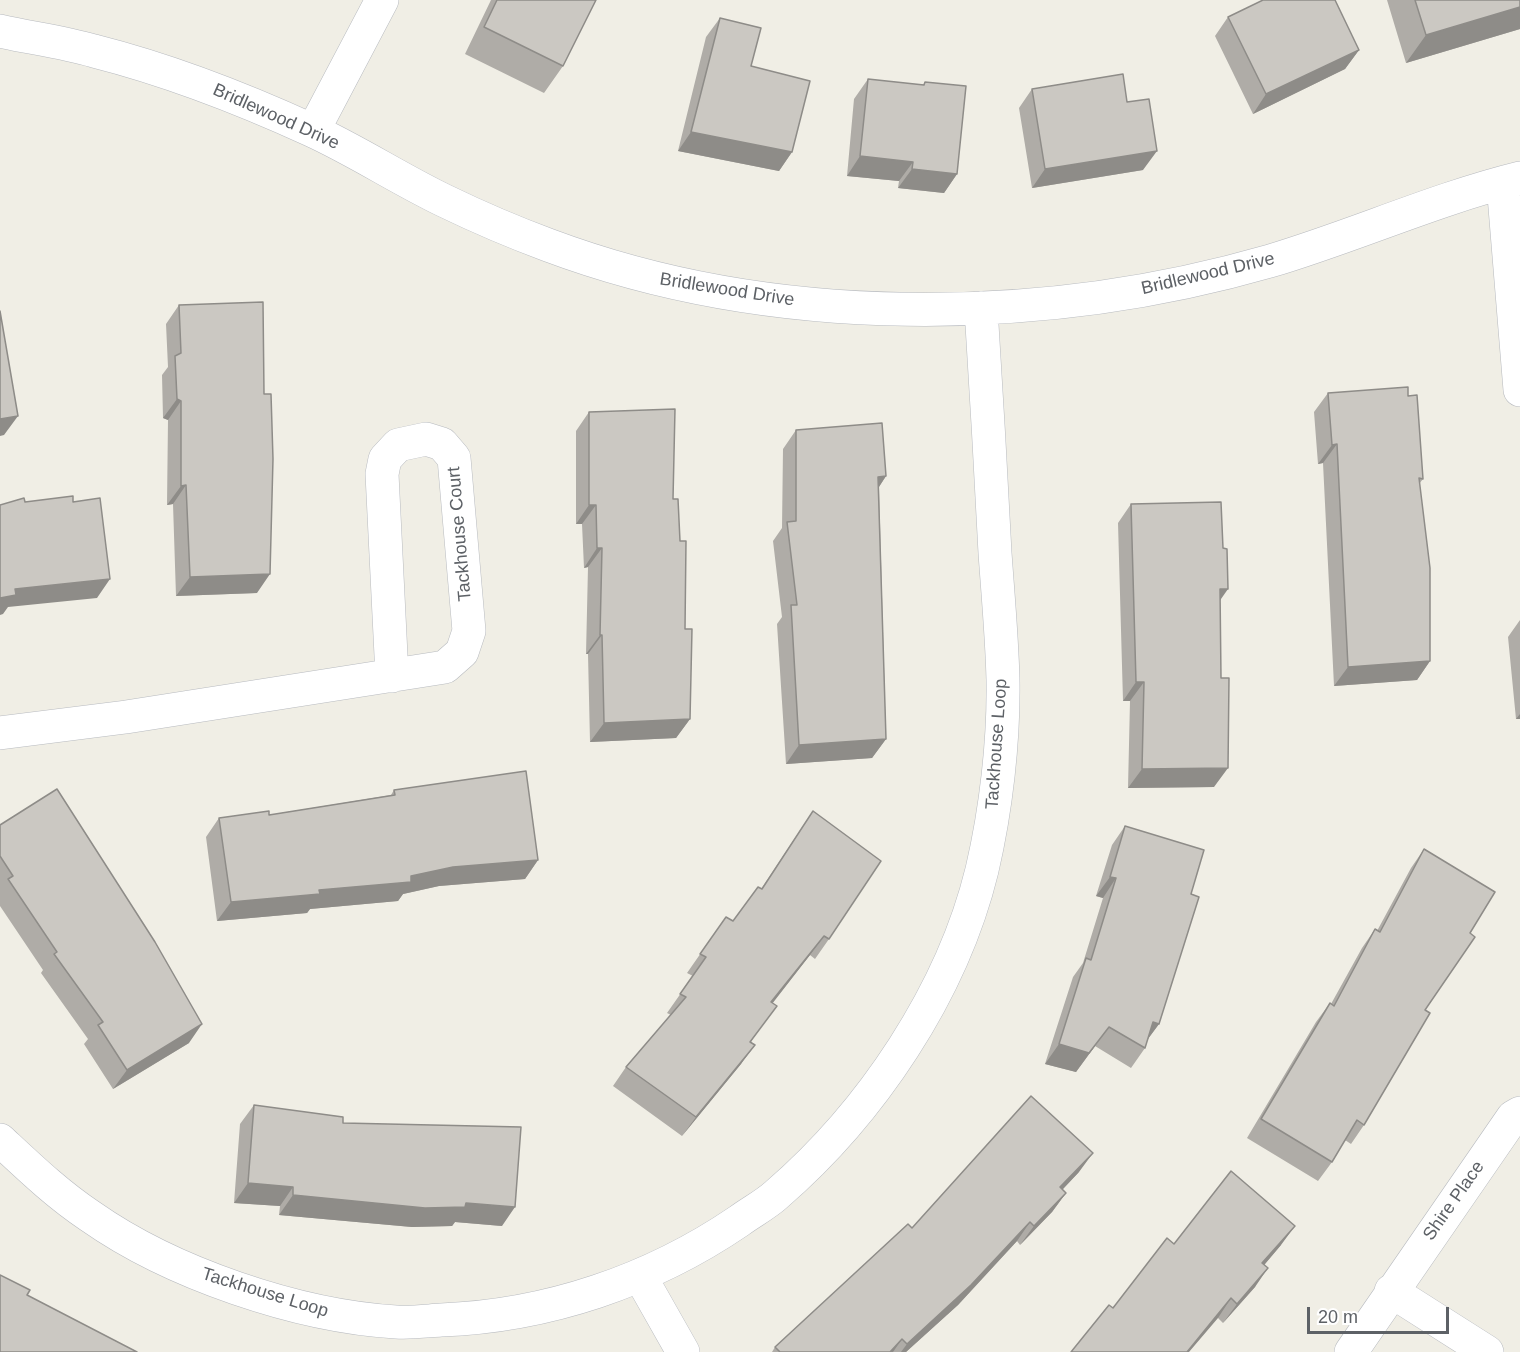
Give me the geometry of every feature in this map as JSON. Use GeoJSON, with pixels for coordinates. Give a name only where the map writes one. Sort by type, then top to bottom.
{"type":"FeatureCollection","features":[{"type":"Feature","properties":{"kind":"street"},"geometry":{"type":"LineString","coordinates":[[313,131],[382,0]]}},
{"type":"Feature","properties":{"kind":"street","name":"Bridlewood Drive"},"geometry":{"type":"LineString","coordinates":[[0,32],[93,50],[190,80],[313,131],[455,206],[548,245],[655,278],[765,299],[904,310],[981,308],[1042,304],[1156,288],[1269,261],[1511,180]]}},
{"type":"Feature","properties":{"kind":"street"},"geometry":{"type":"LineString","coordinates":[[1511,180],[1520,390]]}},
{"type":"Feature","properties":{"kind":"street","name":"Tackhouse Loop"},"geometry":{"type":"LineString","coordinates":[[0,1140],[42,1180],[92,1218],[161,1258],[218,1282],[322,1313],[397,1322],[473,1319],[518,1313],[579,1298],[640,1276],[709,1242],[774,1197],[834,1140],[878,1087],[924,1015],[960,936],[982,871],[997,786],[1003,683],[981,308]]}},
{"type":"Feature","properties":{"kind":"street","name":"Tackhouse Court"},"geometry":{"type":"LineString","coordinates":[[0,733],[126,717],[392,676],[445,667],[462,652],[469,631],[454,458],[442,444],[426,440],[398,445],[385,459],[382,474],[392,676]]}},
{"type":"Feature","properties":{"kind":"street","name":"Shire Place"},"geometry":{"type":"LineString","coordinates":[[1351,1352],[1513,1117],[1520,1113]]}},
{"type":"Feature","properties":{"kind":"street"},"geometry":{"type":"LineString","coordinates":[[640,1276],[683,1352]]}},
{"type":"Feature","properties":{"kind":"street"},"geometry":{"type":"LineString","coordinates":[[1391,1291],[1487,1352]]}},
{"type":"Feature","properties":{"kind":"building"},"geometry":{"type":"Polygon","coordinates":[[[497,0],[596,0],[563,66],[484,27],[497,0]]]}},
{"type":"Feature","properties":{"kind":"building"},"geometry":{"type":"Polygon","coordinates":[[[1263,0],[1335,0],[1359,50],[1266,94],[1228,17],[1263,0]]]}},
{"type":"Feature","properties":{"kind":"building"},"geometry":{"type":"Polygon","coordinates":[[[1415,0],[1520,0],[1520,7],[1426,35],[1415,0]]]}},
{"type":"Feature","properties":{"kind":"building"},"geometry":{"type":"Polygon","coordinates":[[[720,18],[761,28],[751,66],[810,81],[792,152],[691,132],[720,18]]]}},
{"type":"Feature","properties":{"kind":"building"},"geometry":{"type":"Polygon","coordinates":[[[1123,74],[1127,102],[1149,99],[1157,151],[1045,169],[1032,89],[1123,74]]]}},
{"type":"Feature","properties":{"kind":"building"},"geometry":{"type":"Polygon","coordinates":[[[868,79],[924,85],[925,82],[966,86],[957,174],[912,169],[913,162],[860,156],[868,79]]]}},
{"type":"Feature","properties":{"kind":"building"},"geometry":{"type":"Polygon","coordinates":[[[263,302],[264,394],[271,394],[273,459],[270,574],[190,577],[186,485],[181,486],[181,401],[177,399],[175,356],[181,353],[179,305],[263,302]]]}},
{"type":"Feature","properties":{"kind":"building"},"geometry":{"type":"Polygon","coordinates":[[[0,311],[18,416],[0,419],[0,311]]]}},
{"type":"Feature","properties":{"kind":"building"},"geometry":{"type":"Polygon","coordinates":[[[1408,387],[1408,396],[1417,395],[1423,479],[1419,478],[1430,568],[1430,661],[1348,667],[1337,444],[1332,445],[1328,393],[1408,387]]]}},
{"type":"Feature","properties":{"kind":"building"},"geometry":{"type":"Polygon","coordinates":[[[675,409],[673,499],[678,499],[680,541],[686,541],[685,629],[692,629],[690,719],[604,723],[602,635],[600,635],[602,548],[597,548],[596,505],[589,505],[589,412],[675,409]]]}},
{"type":"Feature","properties":{"kind":"building"},"geometry":{"type":"Polygon","coordinates":[[[882,423],[886,476],[878,477],[886,739],[799,745],[791,605],[797,605],[787,522],[796,521],[796,430],[882,423]]]}},
{"type":"Feature","properties":{"kind":"building"},"geometry":{"type":"Polygon","coordinates":[[[73,496],[73,502],[100,498],[110,579],[15,589],[16,595],[0,598],[0,505],[24,498],[25,502],[73,496]]]}},
{"type":"Feature","properties":{"kind":"building"},"geometry":{"type":"Polygon","coordinates":[[[1221,502],[1223,548],[1227,549],[1228,589],[1220,589],[1221,678],[1229,678],[1228,768],[1142,769],[1144,682],[1136,682],[1131,504],[1221,502]]]}},
{"type":"Feature","properties":{"kind":"building"},"geometry":{"type":"Polygon","coordinates":[[[526,771],[538,860],[453,867],[411,876],[411,882],[319,890],[320,894],[231,902],[219,818],[269,811],[269,815],[395,795],[394,790],[526,771]]]}},
{"type":"Feature","properties":{"kind":"building"},"geometry":{"type":"Polygon","coordinates":[[[57,789],[155,942],[202,1024],[127,1070],[98,1025],[103,1022],[54,954],[57,952],[8,879],[13,876],[0,856],[0,825],[57,789]]]}},
{"type":"Feature","properties":{"kind":"building"},"geometry":{"type":"Polygon","coordinates":[[[813,811],[881,861],[829,939],[824,936],[771,1002],[777,1006],[750,1042],[755,1045],[696,1117],[626,1067],[686,997],[680,994],[706,957],[700,954],[726,917],[733,921],[758,887],[762,889],[813,811]]]}},
{"type":"Feature","properties":{"kind":"building"},"geometry":{"type":"Polygon","coordinates":[[[1125,826],[1204,850],[1191,894],[1199,897],[1159,1024],[1153,1022],[1145,1048],[1109,1027],[1089,1053],[1059,1044],[1086,958],[1091,960],[1116,878],[1110,877],[1125,826]]]}},
{"type":"Feature","properties":{"kind":"building"},"geometry":{"type":"Polygon","coordinates":[[[1424,849],[1495,892],[1470,933],[1475,937],[1425,1010],[1430,1013],[1364,1125],[1357,1120],[1332,1162],[1261,1119],[1330,1003],[1334,1006],[1375,929],[1380,932],[1424,849]]]}},
{"type":"Feature","properties":{"kind":"building"},"geometry":{"type":"Polygon","coordinates":[[[1031,1096],[1093,1153],[1060,1187],[1066,1193],[1034,1226],[1030,1222],[971,1285],[907,1344],[902,1339],[890,1352],[780,1352],[775,1347],[908,1224],[912,1228],[1031,1096]]]}},
{"type":"Feature","properties":{"kind":"building"},"geometry":{"type":"Polygon","coordinates":[[[254,1105],[343,1117],[343,1123],[521,1127],[515,1207],[466,1203],[465,1207],[425,1208],[293,1195],[293,1187],[248,1183],[254,1105]]]}},
{"type":"Feature","properties":{"kind":"building"},"geometry":{"type":"Polygon","coordinates":[[[1231,1171],[1295,1226],[1262,1263],[1268,1268],[1237,1304],[1231,1298],[1187,1352],[1071,1352],[1109,1305],[1113,1308],[1167,1238],[1174,1244],[1231,1171]]]}},
{"type":"Feature","properties":{"kind":"building"},"geometry":{"type":"Polygon","coordinates":[[[0,1275],[30,1290],[27,1295],[137,1352],[0,1352],[0,1275]]]}}]}
